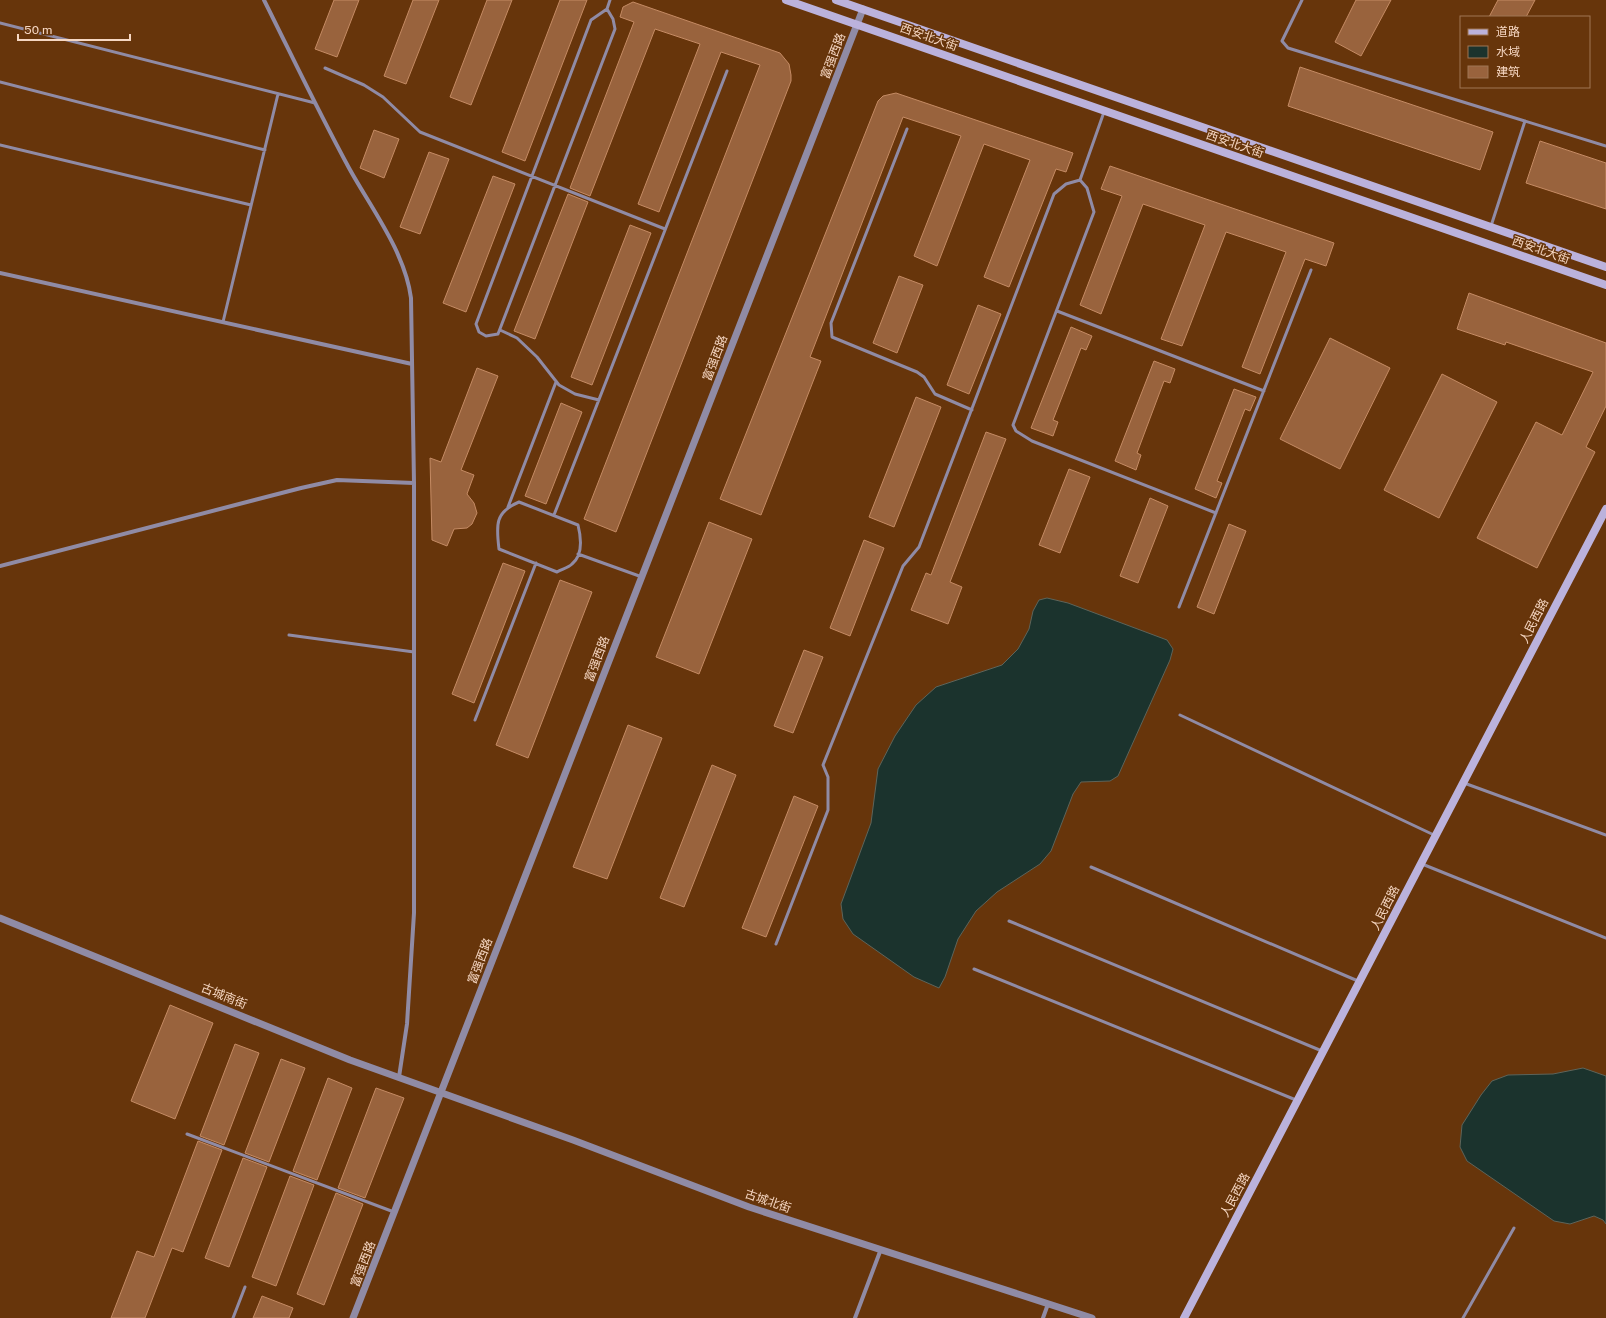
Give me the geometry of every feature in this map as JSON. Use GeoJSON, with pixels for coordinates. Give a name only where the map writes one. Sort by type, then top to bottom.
{"type":"FeatureCollection","features":[{"type":"Feature","properties":{"kind":"main road","name":"西安北大街"},"geometry":{"type":"LineString","coordinates":[[786,0],[1606,285]]}},
{"type":"Feature","properties":{"kind":"main road","name":"西安北大街"},"geometry":{"type":"LineString","coordinates":[[836,0],[851,2],[863,9],[1606,267]]}},
{"type":"Feature","properties":{"kind":"main road","name":"人民西路"},"geometry":{"type":"LineString","coordinates":[[1184,1318],[1606,509]]}},
{"type":"Feature","properties":{"kind":"street"},"geometry":{"type":"LineString","coordinates":[[264,0],[348,166],[402,262],[409,280],[411,298],[414,484],[414,913],[406,1024],[399,1077]]}},
{"type":"Feature","properties":{"kind":"street","name":"富强西路"},"geometry":{"type":"LineString","coordinates":[[354,1318],[440,1092],[863,9]]}},
{"type":"Feature","properties":{"kind":"street"},"geometry":{"type":"LineString","coordinates":[[0,273],[412,364]]}},
{"type":"Feature","properties":{"kind":"street"},"geometry":{"type":"LineString","coordinates":[[0,566],[337,480],[365,480],[414,484]]}},
{"type":"Feature","properties":{"kind":"street","name":"古城南街"},"geometry":{"type":"LineString","coordinates":[[0,918],[350,1060],[440,1092]]}},
{"type":"Feature","properties":{"kind":"street","name":"古城北街"},"geometry":{"type":"LineString","coordinates":[[440,1092],[573,1140],[749,1207],[1092,1318]]}},
{"type":"Feature","properties":{"kind":"street"},"geometry":{"type":"LineString","coordinates":[[854,1318],[881,1250]]}},
{"type":"Feature","properties":{"kind":"street"},"geometry":{"type":"LineString","coordinates":[[1043,1318],[1048,1304]]}},
{"type":"Feature","properties":{"kind":"lane"},"geometry":{"type":"LineString","coordinates":[[607,9],[613,19],[615,29],[500,330],[498,334],[486,336],[479,332],[476,324],[591,20],[607,9],[610,0]]}},
{"type":"Feature","properties":{"kind":"lane"},"geometry":{"type":"LineString","coordinates":[[1302,0],[1282,41],[1288,48],[1606,146]]}},
{"type":"Feature","properties":{"kind":"lane"},"geometry":{"type":"LineString","coordinates":[[0,23],[317,104]]}},
{"type":"Feature","properties":{"kind":"lane"},"geometry":{"type":"LineString","coordinates":[[325,68],[364,85],[383,97],[420,132],[665,229]]}},
{"type":"Feature","properties":{"kind":"lane"},"geometry":{"type":"LineString","coordinates":[[554,515],[727,71]]}},
{"type":"Feature","properties":{"kind":"lane"},"geometry":{"type":"LineString","coordinates":[[0,82],[265,150]]}},
{"type":"Feature","properties":{"kind":"lane"},"geometry":{"type":"LineString","coordinates":[[223,322],[278,94]]}},
{"type":"Feature","properties":{"kind":"lane"},"geometry":{"type":"LineString","coordinates":[[1080,180],[1104,111]]}},
{"type":"Feature","properties":{"kind":"lane"},"geometry":{"type":"LineString","coordinates":[[1490,227],[1525,121]]}},
{"type":"Feature","properties":{"kind":"lane"},"geometry":{"type":"LineString","coordinates":[[907,129],[832,323],[832,337],[917,372],[924,377],[935,394],[972,410]]}},
{"type":"Feature","properties":{"kind":"lane"},"geometry":{"type":"LineString","coordinates":[[0,145],[251,205]]}},
{"type":"Feature","properties":{"kind":"lane"},"geometry":{"type":"LineString","coordinates":[[1080,180],[1087,188],[1094,212],[1013,425],[1016,431],[1032,441],[1216,513]]}},
{"type":"Feature","properties":{"kind":"lane"},"geometry":{"type":"LineString","coordinates":[[776,944],[828,810],[828,777],[823,765],[903,566],[919,547],[1054,194],[1066,184],[1080,180]]}},
{"type":"Feature","properties":{"kind":"lane"},"geometry":{"type":"LineString","coordinates":[[1179,607],[1311,270]]}},
{"type":"Feature","properties":{"kind":"lane"},"geometry":{"type":"LineString","coordinates":[[1057,311],[1264,391]]}},
{"type":"Feature","properties":{"kind":"lane"},"geometry":{"type":"LineString","coordinates":[[500,330],[517,338],[537,357],[556,382],[575,394],[599,400]]}},
{"type":"Feature","properties":{"kind":"lane"},"geometry":{"type":"LineString","coordinates":[[508,507],[519,502],[578,525],[582,540],[573,564],[557,572],[499,549],[497,522],[508,507],[556,382]]}},
{"type":"Feature","properties":{"kind":"lane"},"geometry":{"type":"LineString","coordinates":[[578,554],[642,576]]}},
{"type":"Feature","properties":{"kind":"lane"},"geometry":{"type":"LineString","coordinates":[[475,720],[536,563]]}},
{"type":"Feature","properties":{"kind":"lane"},"geometry":{"type":"LineString","coordinates":[[289,635],[414,652]]}},
{"type":"Feature","properties":{"kind":"lane"},"geometry":{"type":"LineString","coordinates":[[1180,715],[1436,836]]}},
{"type":"Feature","properties":{"kind":"lane"},"geometry":{"type":"LineString","coordinates":[[1464,783],[1606,835]]}},
{"type":"Feature","properties":{"kind":"lane"},"geometry":{"type":"LineString","coordinates":[[1422,864],[1606,938]]}},
{"type":"Feature","properties":{"kind":"lane"},"geometry":{"type":"LineString","coordinates":[[1091,867],[1360,982]]}},
{"type":"Feature","properties":{"kind":"lane"},"geometry":{"type":"LineString","coordinates":[[1009,921],[1324,1052]]}},
{"type":"Feature","properties":{"kind":"lane"},"geometry":{"type":"LineString","coordinates":[[974,969],[1298,1101]]}},
{"type":"Feature","properties":{"kind":"lane"},"geometry":{"type":"LineString","coordinates":[[187,1134],[394,1212]]}},
{"type":"Feature","properties":{"kind":"lane"},"geometry":{"type":"LineString","coordinates":[[1463,1318],[1514,1228]]}},
{"type":"Feature","properties":{"kind":"lane"},"geometry":{"type":"LineString","coordinates":[[233,1318],[245,1287]]}},
{"type":"Feature","properties":{"kind":"water"},"geometry":{"type":"Polygon","coordinates":[[[1047,598],[1068,603],[1167,640],[1173,649],[1170,660],[1118,776],[1110,781],[1081,782],[1073,794],[1051,851],[1040,864],[997,892],[976,911],[958,939],[945,977],[939,988],[914,977],[853,934],[843,919],[841,904],[871,823],[878,769],[895,736],[916,705],[936,687],[1002,665],[1018,649],[1029,629],[1033,611],[1039,600],[1047,598]]]}},
{"type":"Feature","properties":{"kind":"water"},"geometry":{"type":"Polygon","coordinates":[[[1583,1068],[1606,1076],[1606,1224],[1603,1220],[1594,1216],[1570,1224],[1554,1221],[1467,1161],[1460,1147],[1462,1125],[1481,1095],[1492,1081],[1508,1075],[1553,1074],[1583,1068]]]}},
{"type":"Feature","properties":{"kind":"building"},"geometry":{"type":"Polygon","coordinates":[[[334,0],[359,0],[337,57],[315,49],[334,0]]]}},
{"type":"Feature","properties":{"kind":"building"},"geometry":{"type":"Polygon","coordinates":[[[413,0],[439,0],[406,84],[384,76],[413,0]]]}},
{"type":"Feature","properties":{"kind":"building"},"geometry":{"type":"Polygon","coordinates":[[[487,0],[512,0],[471,105],[450,97],[487,0]]]}},
{"type":"Feature","properties":{"kind":"building"},"geometry":{"type":"Polygon","coordinates":[[[560,0],[587,0],[525,161],[502,152],[560,0]]]}},
{"type":"Feature","properties":{"kind":"building"},"geometry":{"type":"Polygon","coordinates":[[[1356,0],[1391,0],[1361,56],[1335,42],[1356,0]]]}},
{"type":"Feature","properties":{"kind":"building"},"geometry":{"type":"Polygon","coordinates":[[[1498,0],[1535,0],[1527,16],[1490,16],[1498,0]]]}},
{"type":"Feature","properties":{"kind":"building"},"geometry":{"type":"Polygon","coordinates":[[[633,2],[780,53],[789,64],[791,81],[616,532],[584,519],[760,65],[721,52],[659,212],[638,204],[700,44],[655,29],[590,196],[570,188],[634,22],[620,17],[623,7],[633,2]]]}},
{"type":"Feature","properties":{"kind":"building"},"geometry":{"type":"Polygon","coordinates":[[[1300,67],[1493,132],[1480,170],[1288,106],[1300,67]]]}},
{"type":"Feature","properties":{"kind":"building"},"geometry":{"type":"Polygon","coordinates":[[[896,93],[1073,153],[1066,172],[1056,169],[1009,287],[984,277],[1030,160],[984,144],[937,266],[914,256],[961,136],[903,117],[810,357],[821,361],[761,515],[720,499],[878,101],[883,96],[896,93]]]}},
{"type":"Feature","properties":{"kind":"building"},"geometry":{"type":"Polygon","coordinates":[[[374,130],[399,139],[384,178],[360,168],[374,130]]]}},
{"type":"Feature","properties":{"kind":"building"},"geometry":{"type":"Polygon","coordinates":[[[1540,141],[1606,163],[1606,209],[1526,183],[1540,141]]]}},
{"type":"Feature","properties":{"kind":"building"},"geometry":{"type":"Polygon","coordinates":[[[429,152],[449,159],[420,234],[400,227],[429,152]]]}},
{"type":"Feature","properties":{"kind":"building"},"geometry":{"type":"Polygon","coordinates":[[[1110,166],[1334,243],[1326,266],[1305,259],[1260,374],[1242,367],[1286,252],[1226,232],[1182,346],[1161,339],[1205,225],[1143,204],[1101,314],[1080,305],[1122,196],[1101,189],[1110,166]]]}},
{"type":"Feature","properties":{"kind":"building"},"geometry":{"type":"Polygon","coordinates":[[[493,176],[515,184],[466,312],[443,303],[493,176]]]}},
{"type":"Feature","properties":{"kind":"building"},"geometry":{"type":"Polygon","coordinates":[[[568,194],[588,202],[535,339],[514,331],[568,194]]]}},
{"type":"Feature","properties":{"kind":"building"},"geometry":{"type":"Polygon","coordinates":[[[630,225],[651,233],[592,385],[571,377],[630,225]]]}},
{"type":"Feature","properties":{"kind":"building"},"geometry":{"type":"Polygon","coordinates":[[[899,276],[923,285],[897,353],[873,343],[899,276]]]}},
{"type":"Feature","properties":{"kind":"building"},"geometry":{"type":"Polygon","coordinates":[[[1469,293],[1606,343],[1606,406],[1586,447],[1595,452],[1537,568],[1477,538],[1536,422],[1562,435],[1593,372],[1506,342],[1505,345],[1457,329],[1469,293]]]}},
{"type":"Feature","properties":{"kind":"building"},"geometry":{"type":"Polygon","coordinates":[[[978,305],[1001,314],[969,394],[947,385],[978,305]]]}},
{"type":"Feature","properties":{"kind":"building"},"geometry":{"type":"Polygon","coordinates":[[[1071,327],[1092,336],[1086,350],[1081,348],[1053,420],[1058,422],[1053,436],[1031,428],[1071,327]]]}},
{"type":"Feature","properties":{"kind":"building"},"geometry":{"type":"Polygon","coordinates":[[[1330,338],[1390,368],[1340,469],[1280,439],[1330,338]]]}},
{"type":"Feature","properties":{"kind":"building"},"geometry":{"type":"Polygon","coordinates":[[[1154,361],[1175,369],[1170,383],[1164,381],[1137,453],[1141,455],[1136,470],[1115,461],[1154,361]]]}},
{"type":"Feature","properties":{"kind":"building"},"geometry":{"type":"Polygon","coordinates":[[[477,368],[498,376],[461,470],[474,475],[467,494],[474,503],[477,513],[472,524],[467,528],[454,529],[447,546],[432,540],[430,458],[441,462],[477,368]]]}},
{"type":"Feature","properties":{"kind":"building"},"geometry":{"type":"Polygon","coordinates":[[[1442,374],[1497,402],[1439,518],[1384,490],[1442,374]]]}},
{"type":"Feature","properties":{"kind":"building"},"geometry":{"type":"Polygon","coordinates":[[[1234,389],[1256,397],[1250,411],[1245,409],[1217,481],[1222,483],[1216,498],[1195,489],[1234,389]]]}},
{"type":"Feature","properties":{"kind":"building"},"geometry":{"type":"Polygon","coordinates":[[[916,397],[941,407],[894,527],[869,517],[916,397]]]}},
{"type":"Feature","properties":{"kind":"building"},"geometry":{"type":"Polygon","coordinates":[[[561,403],[582,412],[546,504],[525,496],[561,403]]]}},
{"type":"Feature","properties":{"kind":"building"},"geometry":{"type":"Polygon","coordinates":[[[986,432],[1006,439],[950,582],[962,587],[948,624],[911,610],[926,573],[931,575],[986,432]]]}},
{"type":"Feature","properties":{"kind":"building"},"geometry":{"type":"Polygon","coordinates":[[[1069,469],[1090,477],[1060,553],[1039,545],[1069,469]]]}},
{"type":"Feature","properties":{"kind":"building"},"geometry":{"type":"Polygon","coordinates":[[[1150,498],[1168,506],[1138,583],[1120,576],[1150,498]]]}},
{"type":"Feature","properties":{"kind":"building"},"geometry":{"type":"Polygon","coordinates":[[[709,522],[752,539],[699,674],[656,657],[709,522]]]}},
{"type":"Feature","properties":{"kind":"building"},"geometry":{"type":"Polygon","coordinates":[[[1229,524],[1246,531],[1214,614],[1197,607],[1229,524]]]}},
{"type":"Feature","properties":{"kind":"building"},"geometry":{"type":"Polygon","coordinates":[[[864,540],[884,548],[850,636],[830,628],[864,540]]]}},
{"type":"Feature","properties":{"kind":"building"},"geometry":{"type":"Polygon","coordinates":[[[503,563],[525,571],[474,703],[452,694],[503,563]]]}},
{"type":"Feature","properties":{"kind":"building"},"geometry":{"type":"Polygon","coordinates":[[[560,580],[592,592],[528,758],[496,745],[560,580]]]}},
{"type":"Feature","properties":{"kind":"building"},"geometry":{"type":"Polygon","coordinates":[[[804,650],[823,657],[793,733],[774,726],[804,650]]]}},
{"type":"Feature","properties":{"kind":"building"},"geometry":{"type":"Polygon","coordinates":[[[628,725],[662,738],[607,879],[573,867],[628,725]]]}},
{"type":"Feature","properties":{"kind":"building"},"geometry":{"type":"Polygon","coordinates":[[[712,765],[736,775],[684,907],[660,898],[712,765]]]}},
{"type":"Feature","properties":{"kind":"building"},"geometry":{"type":"Polygon","coordinates":[[[794,796],[818,806],[766,937],[742,928],[794,796]]]}},
{"type":"Feature","properties":{"kind":"building"},"geometry":{"type":"Polygon","coordinates":[[[170,1005],[213,1023],[175,1119],[131,1101],[170,1005]]]}},
{"type":"Feature","properties":{"kind":"building"},"geometry":{"type":"Polygon","coordinates":[[[235,1044],[259,1053],[224,1145],[200,1136],[235,1044]]]}},
{"type":"Feature","properties":{"kind":"building"},"geometry":{"type":"Polygon","coordinates":[[[281,1059],[305,1068],[269,1162],[245,1153],[281,1059]]]}},
{"type":"Feature","properties":{"kind":"building"},"geometry":{"type":"Polygon","coordinates":[[[328,1078],[352,1088],[317,1180],[293,1171],[328,1078]]]}},
{"type":"Feature","properties":{"kind":"building"},"geometry":{"type":"Polygon","coordinates":[[[376,1088],[404,1098],[365,1198],[338,1188],[376,1088]]]}},
{"type":"Feature","properties":{"kind":"building"},"geometry":{"type":"Polygon","coordinates":[[[198,1141],[222,1150],[183,1252],[172,1248],[145,1318],[111,1318],[137,1251],[154,1257],[198,1141]]]}},
{"type":"Feature","properties":{"kind":"building"},"geometry":{"type":"Polygon","coordinates":[[[243,1158],[267,1167],[229,1267],[205,1258],[243,1158]]]}},
{"type":"Feature","properties":{"kind":"building"},"geometry":{"type":"Polygon","coordinates":[[[290,1176],[314,1185],[276,1286],[252,1277],[290,1176]]]}},
{"type":"Feature","properties":{"kind":"building"},"geometry":{"type":"Polygon","coordinates":[[[336,1193],[363,1204],[324,1305],[297,1294],[336,1193]]]}},
{"type":"Feature","properties":{"kind":"building"},"geometry":{"type":"Polygon","coordinates":[[[262,1296],[293,1308],[289,1318],[253,1318],[262,1296]]]}}]}
